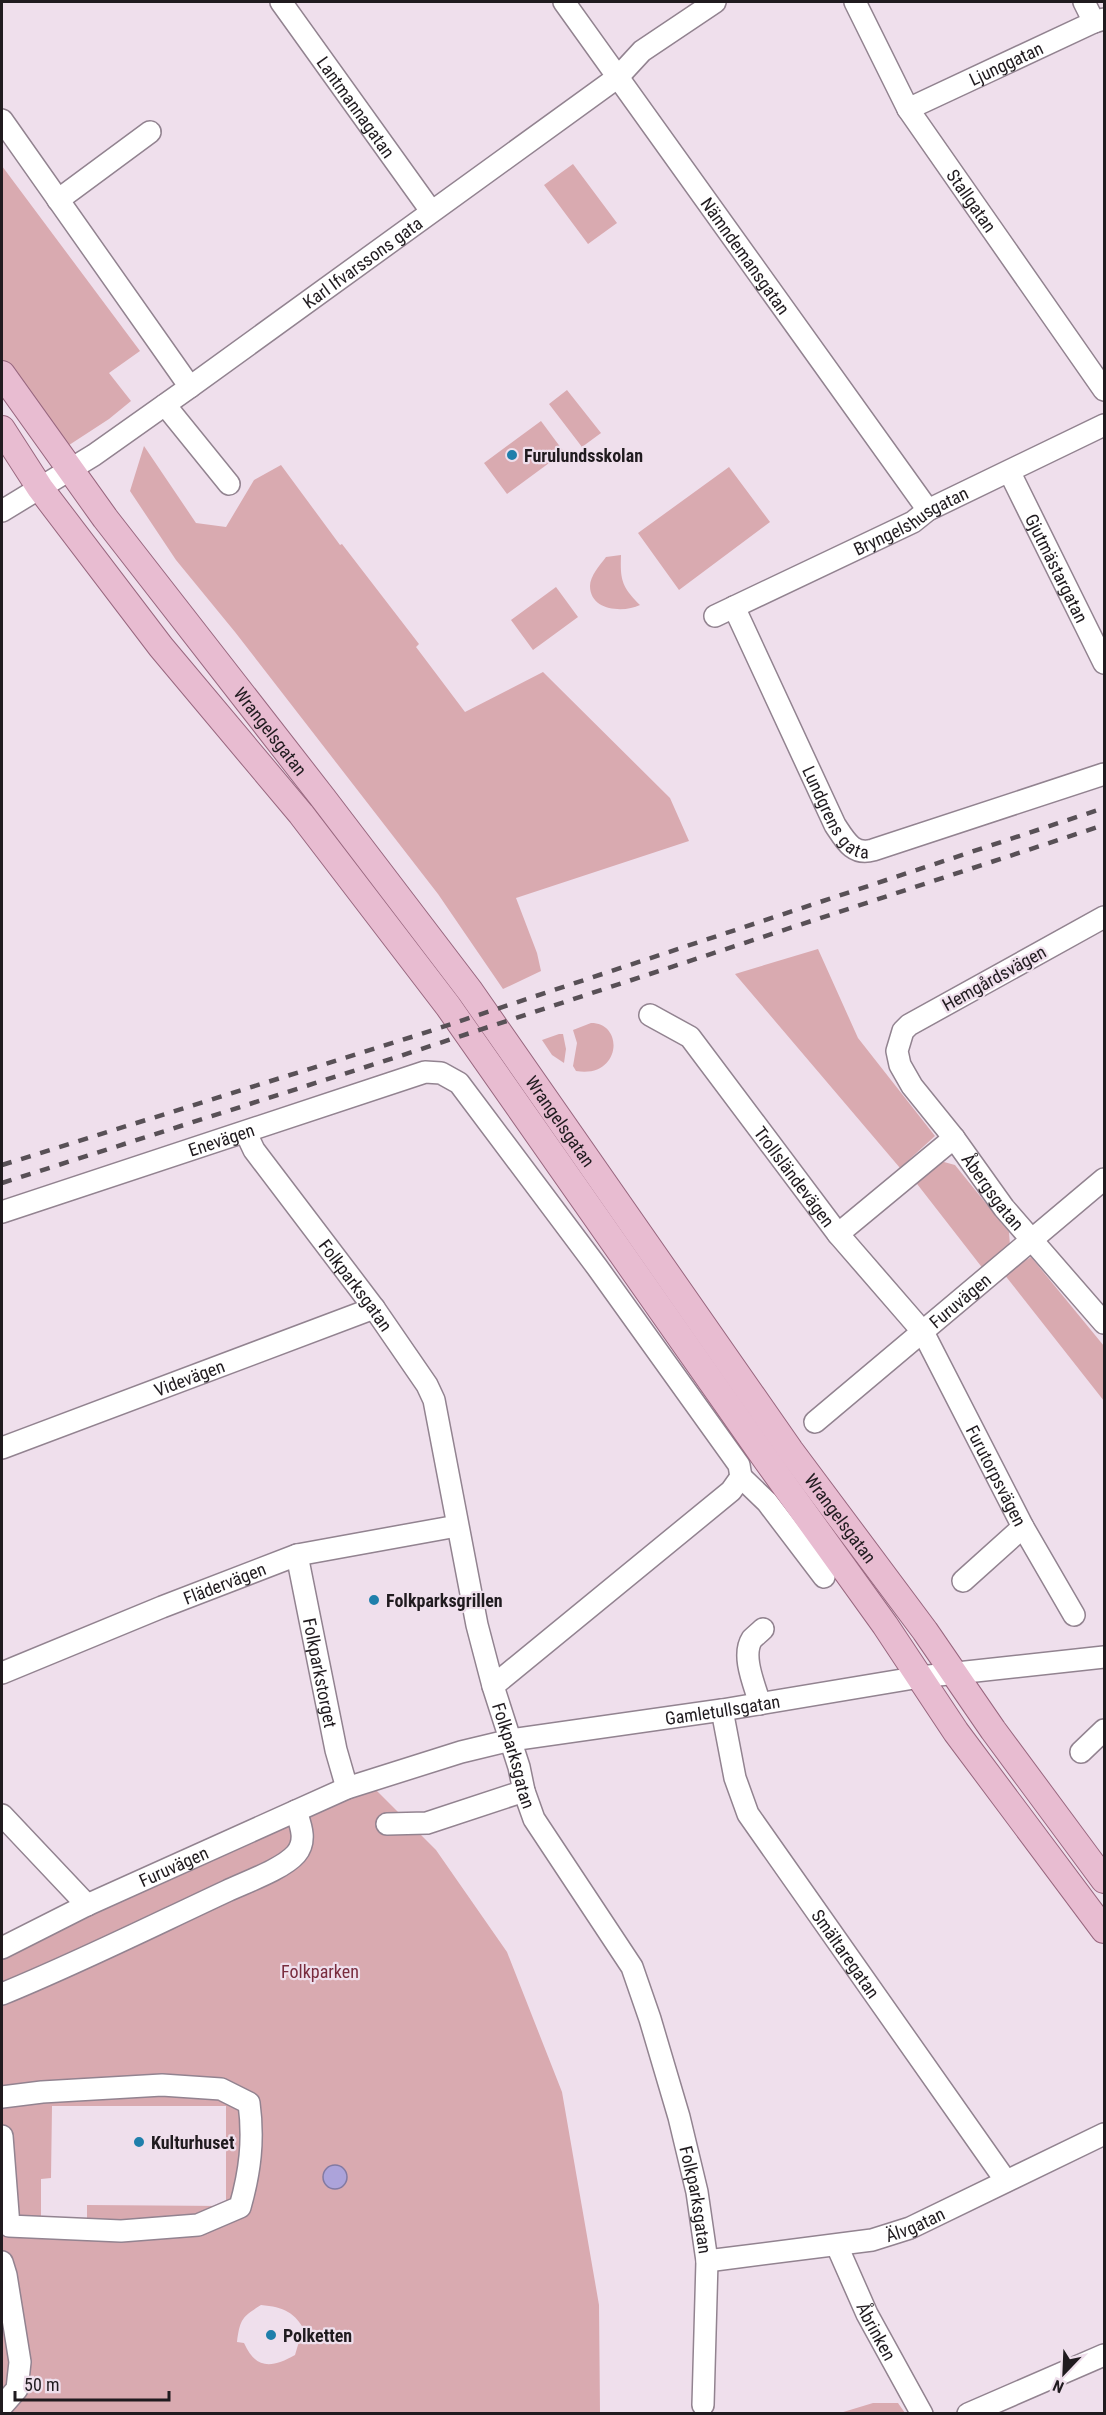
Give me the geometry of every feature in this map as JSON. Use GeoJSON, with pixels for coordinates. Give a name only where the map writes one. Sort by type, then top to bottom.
{"type":"FeatureCollection","features":[{"type":"Feature","properties":{"kind":"main road","name":"Wrangelsgatan"},"geometry":{"type":"LineString","coordinates":[[2,374],[105,518],[470,991],[790,1450],[956,1674],[993,1730],[1104,1880]]}},
{"type":"Feature","properties":{"kind":"main road","name":"Wrangelsgatan"},"geometry":{"type":"LineString","coordinates":[[2,429],[40,488],[161,647],[301,814],[448,1006],[920,1677],[956,1732],[1104,1930]]}},
{"type":"Feature","properties":{"kind":"street","name":"Lantmannagatan"},"geometry":{"type":"LineString","coordinates":[[281,2],[431,211]]}},
{"type":"Feature","properties":{"kind":"street","name":"Nämndemansgatan"},"geometry":{"type":"LineString","coordinates":[[564,2],[928,510]]}},
{"type":"Feature","properties":{"kind":"street","name":"Karl Ifvarssons gata"},"geometry":{"type":"LineString","coordinates":[[2,511],[94,455],[165,405],[618,77],[642,51],[716,2]]}},
{"type":"Feature","properties":{"kind":"street","name":"Stallgatan"},"geometry":{"type":"LineString","coordinates":[[855,2],[908,109],[1104,390]]}},
{"type":"Feature","properties":{"kind":"street"},"geometry":{"type":"LineString","coordinates":[[1084,2],[1099,20]]}},
{"type":"Feature","properties":{"kind":"street","name":"Ljunggatan"},"geometry":{"type":"LineString","coordinates":[[908,109],[1099,20]]}},
{"type":"Feature","properties":{"kind":"street"},"geometry":{"type":"LineString","coordinates":[[2,120],[190,387]]}},
{"type":"Feature","properties":{"kind":"street"},"geometry":{"type":"LineString","coordinates":[[58,200],[150,132]]}},
{"type":"Feature","properties":{"kind":"street"},"geometry":{"type":"LineString","coordinates":[[165,405],[229,484]]}},
{"type":"Feature","properties":{"kind":"street","name":"Bryngelshusgatan"},"geometry":{"type":"LineString","coordinates":[[725,612],[913,522],[928,510],[1010,473],[1104,425]]}},
{"type":"Feature","properties":{"kind":"street","name":"Gjutmästargatan"},"geometry":{"type":"LineString","coordinates":[[1010,473],[1104,663]]}},
{"type":"Feature","properties":{"kind":"street","name":"Lundgrens gata"},"geometry":{"type":"LineString","coordinates":[[725,612],[835,825],[847,843],[855,849],[867,852],[1104,774]]}},
{"type":"Feature","properties":{"kind":"street","name":"Hemgårdsvägen"},"geometry":{"type":"LineString","coordinates":[[897,1051],[903,1031],[909,1025],[1104,917]]}},
{"type":"Feature","properties":{"kind":"street","name":"Trollsländevägen"},"geometry":{"type":"LineString","coordinates":[[650,1015],[690,1037],[838,1234],[954,1138]]}},
{"type":"Feature","properties":{"kind":"street","name":"Åbergsgatan"},"geometry":{"type":"LineString","coordinates":[[897,1051],[900,1065],[912,1086],[954,1138],[1004,1208],[1104,1323]]}},
{"type":"Feature","properties":{"kind":"street","name":"Enevägen"},"geometry":{"type":"LineString","coordinates":[[2,1212],[424,1072],[441,1073],[459,1083],[597,1267],[740,1465],[741,1477]]}},
{"type":"Feature","properties":{"kind":"street","name":"Folkparksgatan"},"geometry":{"type":"LineString","coordinates":[[246,1132],[254,1150],[374,1308],[428,1384],[434,1400],[456,1526],[477,1625],[524,1791],[534,1819],[632,1967],[679,2117],[697,2192],[707,2261],[703,2405]]}},
{"type":"Feature","properties":{"kind":"street","name":"Furuvägen"},"geometry":{"type":"LineString","coordinates":[[815,1422],[1104,1179]]}},
{"type":"Feature","properties":{"kind":"street","name":"Furutorpsvägen"},"geometry":{"type":"LineString","coordinates":[[838,1234],[923,1332],[1023,1527],[1074,1616]]}},
{"type":"Feature","properties":{"kind":"street","name":"Videvägen"},"geometry":{"type":"LineString","coordinates":[[2,1448],[374,1308]]}},
{"type":"Feature","properties":{"kind":"street"},"geometry":{"type":"LineString","coordinates":[[493,1686],[732,1491],[741,1477],[767,1503],[824,1577]]}},
{"type":"Feature","properties":{"kind":"street","name":"Flädervägen"},"geometry":{"type":"LineString","coordinates":[[2,1673],[162,1607],[297,1555],[456,1526]]}},
{"type":"Feature","properties":{"kind":"street"},"geometry":{"type":"LineString","coordinates":[[963,1581],[1023,1527]]}},
{"type":"Feature","properties":{"kind":"street","name":"Folkparkstorget"},"geometry":{"type":"LineString","coordinates":[[297,1555],[336,1750],[347,1788]]}},
{"type":"Feature","properties":{"kind":"street"},"geometry":{"type":"LineString","coordinates":[[760,1704],[748,1651],[752,1639],[763,1629]]}},
{"type":"Feature","properties":{"kind":"street","name":"Gamletullsgatan"},"geometry":{"type":"LineString","coordinates":[[347,1788],[461,1752],[511,1740],[722,1710],[920,1677],[1104,1657]]}},
{"type":"Feature","properties":{"kind":"street","name":"Smältaregatan"},"geometry":{"type":"LineString","coordinates":[[722,1710],[735,1778],[748,1814],[1006,2181]]}},
{"type":"Feature","properties":{"kind":"street"},"geometry":{"type":"LineString","coordinates":[[1081,1752],[1104,1730]]}},
{"type":"Feature","properties":{"kind":"street","name":"Furuvägen"},"geometry":{"type":"LineString","coordinates":[[2,1948],[87,1905],[347,1788]]}},
{"type":"Feature","properties":{"kind":"street"},"geometry":{"type":"LineString","coordinates":[[387,1824],[427,1822],[524,1791]]}},
{"type":"Feature","properties":{"kind":"street"},"geometry":{"type":"LineString","coordinates":[[2,1995],[160,1923],[295,1856],[302,1845],[302,1831],[296,1811]]}},
{"type":"Feature","properties":{"kind":"street"},"geometry":{"type":"LineString","coordinates":[[2,1815],[87,1905]]}},
{"type":"Feature","properties":{"kind":"street"},"geometry":{"type":"LineString","coordinates":[[2,2097],[42,2091],[162,2085],[221,2089],[249,2103],[253,2130],[250,2173],[240,2207],[198,2225],[121,2231],[9,2226],[2,2136]]}},
{"type":"Feature","properties":{"kind":"street","name":"Älvgatan"},"geometry":{"type":"LineString","coordinates":[[707,2261],[872,2240],[909,2228],[1104,2134]]}},
{"type":"Feature","properties":{"kind":"street","name":"Åbrinken"},"geometry":{"type":"LineString","coordinates":[[837,2246],[867,2314],[922,2414]]}},
{"type":"Feature","properties":{"kind":"street"},"geometry":{"type":"LineString","coordinates":[[2,2262],[20,2362],[17,2389],[2,2406]]}},
{"type":"Feature","properties":{"kind":"street"},"geometry":{"type":"LineString","coordinates":[[968,2414],[1104,2355]]}},
{"type":"Feature","properties":{"kind":"green space"},"geometry":{"type":"Polygon","coordinates":[[[573,164],[617,223],[588,244],[544,185],[573,164]]]}},
{"type":"Feature","properties":{"kind":"green space"},"geometry":{"type":"Polygon","coordinates":[[[2,166],[140,351],[109,373],[131,401],[109,419],[63,449],[2,359],[2,166]]]}},
{"type":"Feature","properties":{"kind":"green space"},"geometry":{"type":"Polygon","coordinates":[[[567,390],[601,433],[582,447],[549,404],[567,390]]]}},
{"type":"Feature","properties":{"kind":"green space"},"geometry":{"type":"Polygon","coordinates":[[[541,421],[564,452],[507,494],[484,463],[541,421]]]}},
{"type":"Feature","properties":{"kind":"green space"},"geometry":{"type":"Polygon","coordinates":[[[144,446],[196,523],[226,527],[254,480],[281,465],[340,545],[342,544],[419,644],[416,647],[465,712],[543,672],[670,798],[689,841],[516,898],[537,953],[541,971],[503,989],[438,894],[235,632],[176,560],[130,491],[144,446]]]}},
{"type":"Feature","properties":{"kind":"green space"},"geometry":{"type":"Polygon","coordinates":[[[729,467],[770,522],[679,590],[638,533],[729,467]]]}},
{"type":"Feature","properties":{"kind":"green space"},"geometry":{"type":"Polygon","coordinates":[[[621,555],[623,583],[640,605],[625,609],[609,608],[596,601],[591,594],[590,582],[606,557],[621,555]]]}},
{"type":"Feature","properties":{"kind":"green space"},"geometry":{"type":"Polygon","coordinates":[[[556,587],[578,617],[533,650],[511,620],[556,587]]]}},
{"type":"Feature","properties":{"kind":"green space"},"geometry":{"type":"Polygon","coordinates":[[[818,949],[858,1038],[935,1136],[900,1168],[735,974],[818,949]]]}},
{"type":"Feature","properties":{"kind":"green space"},"geometry":{"type":"Polygon","coordinates":[[[591,1023],[602,1025],[609,1032],[613,1040],[613,1050],[602,1067],[591,1071],[576,1071],[573,1066],[577,1043],[573,1030],[591,1023]]]}},
{"type":"Feature","properties":{"kind":"green space"},"geometry":{"type":"Polygon","coordinates":[[[563,1034],[566,1049],[564,1063],[552,1055],[542,1040],[563,1034]]]}},
{"type":"Feature","properties":{"kind":"green space"},"geometry":{"type":"Polygon","coordinates":[[[944,1162],[955,1165],[1009,1232],[1010,1246],[984,1270],[914,1180],[934,1164],[944,1162]]]}},
{"type":"Feature","properties":{"kind":"green space"},"geometry":{"type":"Polygon","coordinates":[[[1031,1257],[1104,1346],[1104,1401],[1004,1274],[1031,1257]]]}},
{"type":"Feature","properties":{"kind":"green space","name":"Folkparken"},"geometry":{"type":"Polygon","coordinates":[[[363,1771],[371,1785],[436,1850],[507,1952],[562,2092],[599,2305],[600,2413],[2,2414],[2,1940],[363,1771]],[[52,2106],[51,2178],[41,2179],[41,2220],[87,2220],[87,2205],[226,2206],[226,2106],[52,2106]],[[261,2305],[243,2319],[237,2342],[244,2343],[254,2358],[265,2364],[279,2362],[295,2355],[300,2338],[306,2333],[298,2320],[282,2309],[261,2305]]]}},
{"type":"Feature","properties":{"kind":"green space"},"geometry":{"type":"Polygon","coordinates":[[[873,2403],[898,2403],[905,2413],[840,2413],[873,2403]]]}},
{"type":"Feature","properties":{"kind":"shaded area"},"geometry":{"type":"Polygon","coordinates":[[[335,2165],[344,2168],[347,2177],[344,2186],[335,2189],[326,2186],[323,2177],[326,2168],[335,2165]]]}},
{"type":"Feature","properties":{"kind":"railway"},"geometry":{"type":"LineString","coordinates":[[2,1165],[418,1035],[1104,808]]}},
{"type":"Feature","properties":{"kind":"railway"},"geometry":{"type":"LineString","coordinates":[[2,1183],[397,1057],[1104,825]]}},
{"type":"Feature","properties":{"kind":"place","name":"Furulundsskolan"},"geometry":{"type":"Point","coordinates":[512,455]}},
{"type":"Feature","properties":{"kind":"place","name":"Folkparksgrillen"},"geometry":{"type":"Point","coordinates":[374,1600]}},
{"type":"Feature","properties":{"kind":"place","name":"Kulturhuset"},"geometry":{"type":"Point","coordinates":[139,2142]}},
{"type":"Feature","properties":{"kind":"place","name":"Polketten"},"geometry":{"type":"Point","coordinates":[271,2335]}}]}
